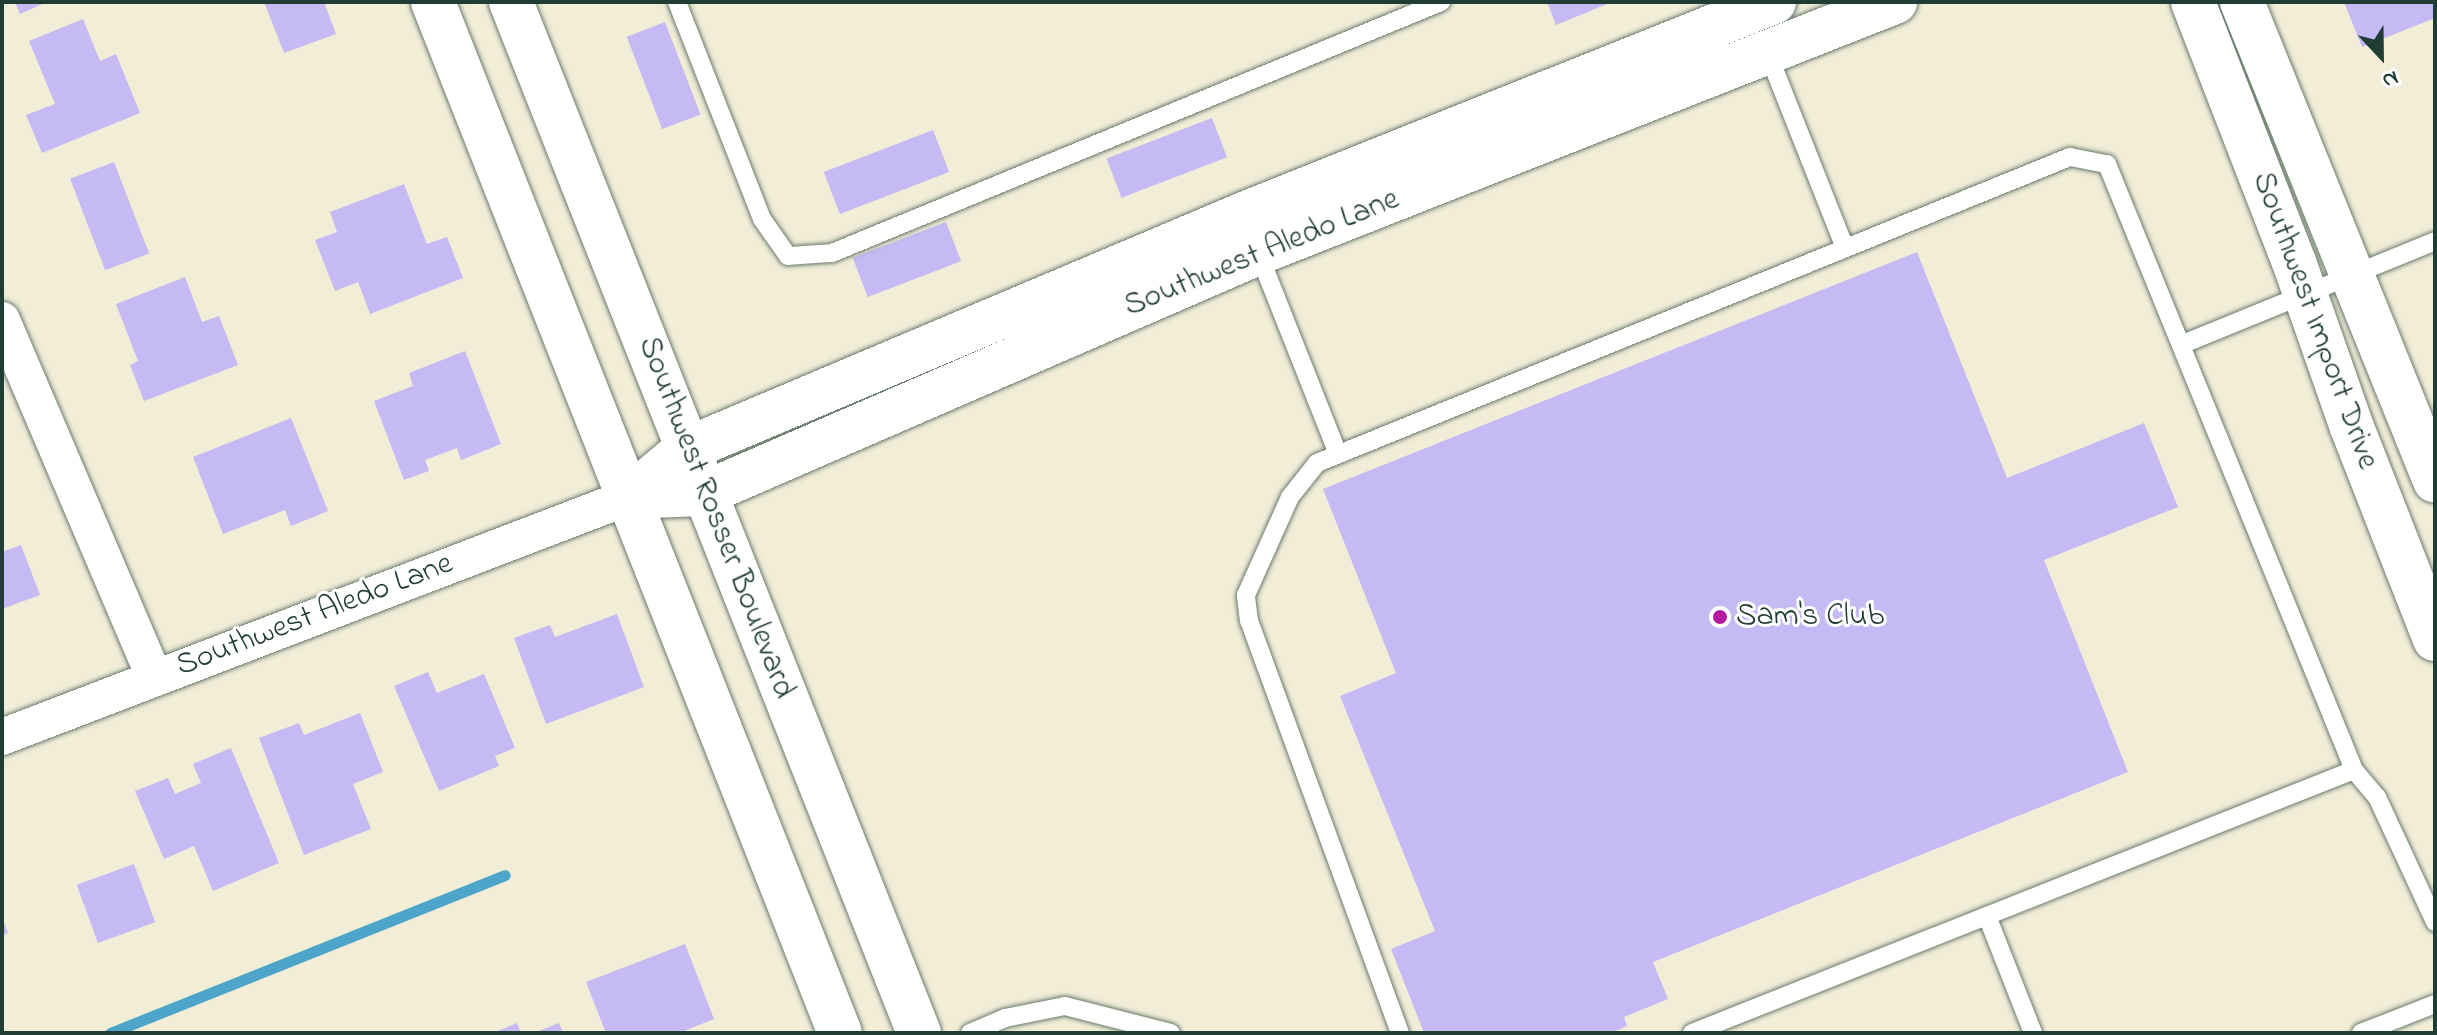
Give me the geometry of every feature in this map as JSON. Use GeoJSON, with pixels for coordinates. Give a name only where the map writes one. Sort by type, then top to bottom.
{"type":"FeatureCollection","features":[{"type":"Feature","properties":{"kind":"street"},"geometry":{"type":"LineString","coordinates":[[433,2],[840,1033]]}},
{"type":"Feature","properties":{"kind":"street","name":"Southwest Rosser Boulevard"},"geometry":{"type":"LineString","coordinates":[[511,2],[685,450],[919,1033]]}},
{"type":"Feature","properties":{"kind":"street","name":"Southwest Aledo Lane"},"geometry":{"type":"LineString","coordinates":[[629,497],[685,450],[1251,233],[1762,26],[1895,2]]}},
{"type":"Feature","properties":{"kind":"street","name":"Southwest Import Drive"},"geometry":{"type":"LineString","coordinates":[[2193,2],[2306,294],[2351,425],[2435,639]]}},
{"type":"Feature","properties":{"kind":"street","name":"Southwest Import Drive"},"geometry":{"type":"LineString","coordinates":[[2242,2],[2435,481]]}},
{"type":"Feature","properties":{"kind":"street","name":"Southwest Aledo Lane"},"geometry":{"type":"LineString","coordinates":[[2,737],[629,497],[703,494],[1251,233]]}},
{"type":"Feature","properties":{"kind":"street"},"geometry":{"type":"LineString","coordinates":[[2,320],[154,677]]}},
{"type":"Feature","properties":{"kind":"lane"},"geometry":{"type":"LineString","coordinates":[[677,2],[762,219],[788,256],[832,253],[1441,2]]}},
{"type":"Feature","properties":{"kind":"lane"},"geometry":{"type":"LineString","coordinates":[[1762,26],[1845,248]]}},
{"type":"Feature","properties":{"kind":"lane"},"geometry":{"type":"LineString","coordinates":[[1400,1033],[1249,621],[1246,595],[1290,497],[1317,463],[2070,157],[2107,164],[2183,344],[2354,770],[2377,797],[2435,922]]}},
{"type":"Feature","properties":{"kind":"lane"},"geometry":{"type":"LineString","coordinates":[[1251,233],[1338,454]]}},
{"type":"Feature","properties":{"kind":"lane"},"geometry":{"type":"LineString","coordinates":[[2183,344],[2435,241]]}},
{"type":"Feature","properties":{"kind":"lane"},"geometry":{"type":"LineString","coordinates":[[1692,1033],[2354,770]]}},
{"type":"Feature","properties":{"kind":"lane"},"geometry":{"type":"LineString","coordinates":[[1987,916],[2033,1033]]}},
{"type":"Feature","properties":{"kind":"lane"},"geometry":{"type":"LineString","coordinates":[[2361,1033],[2435,1004]]}},
{"type":"Feature","properties":{"kind":"lane"},"geometry":{"type":"LineString","coordinates":[[970,1033],[1005,1018],[1065,1006],[1171,1033]]}},
{"type":"Feature","properties":{"kind":"building"},"geometry":{"type":"Polygon","coordinates":[[[15,2],[47,2],[20,14],[15,2]]]}},
{"type":"Feature","properties":{"kind":"building"},"geometry":{"type":"Polygon","coordinates":[[[264,2],[324,2],[336,34],[284,53],[264,2]]]}},
{"type":"Feature","properties":{"kind":"building"},"geometry":{"type":"Polygon","coordinates":[[[1547,2],[1612,2],[1556,25],[1547,2]]]}},
{"type":"Feature","properties":{"kind":"building"},"geometry":{"type":"Polygon","coordinates":[[[2344,2],[2435,2],[2435,18],[2362,47],[2344,2]]]}},
{"type":"Feature","properties":{"kind":"building"},"geometry":{"type":"Polygon","coordinates":[[[83,19],[100,61],[116,54],[140,113],[42,153],[26,115],[55,104],[29,41],[83,19]]]}},
{"type":"Feature","properties":{"kind":"building"},"geometry":{"type":"Polygon","coordinates":[[[665,22],[700,114],[662,129],[627,37],[665,22]]]}},
{"type":"Feature","properties":{"kind":"building"},"geometry":{"type":"Polygon","coordinates":[[[1212,118],[1227,157],[1122,198],[1107,158],[1212,118]]]}},
{"type":"Feature","properties":{"kind":"building"},"geometry":{"type":"Polygon","coordinates":[[[933,130],[949,172],[840,214],[824,172],[933,130]]]}},
{"type":"Feature","properties":{"kind":"building"},"geometry":{"type":"Polygon","coordinates":[[[114,162],[149,253],[105,270],[70,179],[114,162]]]}},
{"type":"Feature","properties":{"kind":"building"},"geometry":{"type":"Polygon","coordinates":[[[404,184],[427,244],[447,237],[463,278],[370,314],[358,282],[335,291],[315,240],[337,232],[330,212],[404,184]]]}},
{"type":"Feature","properties":{"kind":"building"},"geometry":{"type":"Polygon","coordinates":[[[946,222],[961,261],[868,297],[853,258],[946,222]]]}},
{"type":"Feature","properties":{"kind":"building","name":"Sam's Club"},"geometry":{"type":"Polygon","coordinates":[[[1917,252],[2007,478],[2144,423],[2178,507],[2044,560],[2128,772],[1653,962],[1668,999],[1624,1017],[1627,1026],[1610,1033],[1424,1033],[1391,949],[1435,931],[1340,696],[1396,673],[1323,489],[1917,252]]]}},
{"type":"Feature","properties":{"kind":"building"},"geometry":{"type":"Polygon","coordinates":[[[185,277],[202,322],[219,316],[238,365],[144,401],[130,365],[138,361],[116,304],[185,277]]]}},
{"type":"Feature","properties":{"kind":"building"},"geometry":{"type":"Polygon","coordinates":[[[465,351],[501,444],[461,460],[457,448],[425,460],[429,471],[404,480],[374,401],[413,386],[409,373],[465,351]]]}},
{"type":"Feature","properties":{"kind":"building"},"geometry":{"type":"Polygon","coordinates":[[[291,418],[328,511],[291,526],[285,510],[223,534],[193,457],[291,418]]]}},
{"type":"Feature","properties":{"kind":"building"},"geometry":{"type":"Polygon","coordinates":[[[21,545],[40,595],[2,609],[2,552],[21,545]]]}},
{"type":"Feature","properties":{"kind":"building"},"geometry":{"type":"Polygon","coordinates":[[[617,614],[644,687],[546,724],[514,638],[550,625],[555,637],[617,614]]]}},
{"type":"Feature","properties":{"kind":"building"},"geometry":{"type":"Polygon","coordinates":[[[428,672],[437,693],[484,674],[515,748],[495,756],[499,766],[439,791],[394,686],[428,672]]]}},
{"type":"Feature","properties":{"kind":"building"},"geometry":{"type":"Polygon","coordinates":[[[360,713],[383,772],[353,784],[371,829],[304,855],[259,738],[299,723],[304,735],[360,713]]]}},
{"type":"Feature","properties":{"kind":"building"},"geometry":{"type":"Polygon","coordinates":[[[231,748],[279,863],[213,891],[194,846],[164,859],[135,791],[168,778],[175,794],[201,783],[193,764],[231,748]]]}},
{"type":"Feature","properties":{"kind":"building"},"geometry":{"type":"Polygon","coordinates":[[[134,864],[155,922],[98,943],[77,885],[134,864]]]}},
{"type":"Feature","properties":{"kind":"building"},"geometry":{"type":"Polygon","coordinates":[[[2,917],[8,933],[2,935],[2,917]]]}},
{"type":"Feature","properties":{"kind":"building"},"geometry":{"type":"Polygon","coordinates":[[[685,944],[714,1019],[679,1033],[606,1033],[586,982],[685,944]]]}},
{"type":"Feature","properties":{"kind":"building"},"geometry":{"type":"Polygon","coordinates":[[[517,1023],[521,1033],[493,1033],[517,1023]]]}},
{"type":"Feature","properties":{"kind":"building"},"geometry":{"type":"Polygon","coordinates":[[[559,1023],[563,1033],[534,1033],[559,1023]]]}},
{"type":"Feature","properties":{"kind":"waterway"},"geometry":{"type":"LineString","coordinates":[[110,1033],[505,875]]}},
{"type":"Feature","properties":{"kind":"place","name":"Sam's Club"},"geometry":{"type":"Point","coordinates":[1720,617]}}]}
